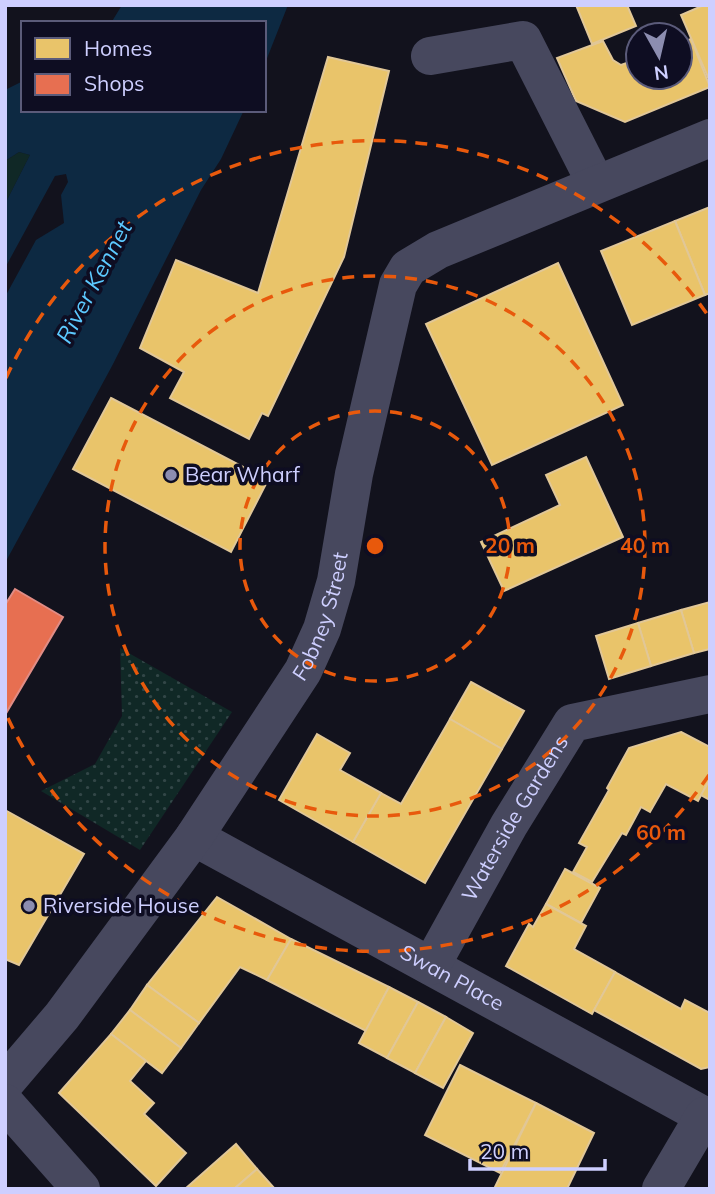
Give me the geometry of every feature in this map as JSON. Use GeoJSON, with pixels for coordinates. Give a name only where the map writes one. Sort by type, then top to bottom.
{"type":"FeatureCollection","features":[{"type":"Feature","properties":{"kind":"street"},"geometry":{"type":"LineString","coordinates":[[430,56],[523,40],[596,184]]}},
{"type":"Feature","properties":{"kind":"street","name":"Fobney Street"},"geometry":{"type":"LineString","coordinates":[[5,1083],[62,1016],[194,837],[303,671],[322,629],[337,581],[354,474],[398,285],[408,268],[438,250],[710,138]]}},
{"type":"Feature","properties":{"kind":"street","name":"Waterside Gardens"},"geometry":{"type":"LineString","coordinates":[[431,965],[509,825],[572,723],[710,694]]}},
{"type":"Feature","properties":{"kind":"street","name":"Swan Place"},"geometry":{"type":"LineString","coordinates":[[194,837],[707,1117]]}},
{"type":"Feature","properties":{"kind":"street"},"geometry":{"type":"LineString","coordinates":[[5,1103],[81,1189]]}},
{"type":"Feature","properties":{"kind":"street"},"geometry":{"type":"LineString","coordinates":[[661,1189],[707,1117]]}},
{"type":"Feature","properties":{"kind":"green space"},"geometry":{"type":"Polygon","coordinates":[[[19,152],[30,155],[5,204],[5,161],[19,152]]]}},
{"type":"Feature","properties":{"kind":"green space"},"geometry":{"type":"Polygon","coordinates":[[[120,648],[232,712],[140,850],[41,791],[95,764],[122,716],[120,648]]]}},
{"type":"Feature","properties":{"kind":"water"},"geometry":{"type":"Polygon","coordinates":[[[122,5],[288,5],[266,61],[266,21],[112,21],[122,5]]]}},
{"type":"Feature","properties":{"kind":"water","name":"River Kennet"},"geometry":{"type":"Polygon","coordinates":[[[21,82],[21,112],[243,112],[112,366],[5,563],[5,297],[36,240],[64,223],[61,195],[68,182],[66,174],[55,176],[5,268],[5,204],[30,155],[19,152],[5,161],[5,90],[21,82]]]}},
{"type":"Feature","properties":{"kind":"building: Homes"},"geometry":{"type":"Polygon","coordinates":[[[576,5],[627,5],[634,21],[624,21],[624,31],[592,44],[576,5]]]}},
{"type":"Feature","properties":{"kind":"building: Homes"},"geometry":{"type":"Polygon","coordinates":[[[710,5],[710,82],[694,45],[694,21],[684,21],[681,15],[710,5]]]}},
{"type":"Feature","properties":{"kind":"building: Homes"},"geometry":{"type":"Polygon","coordinates":[[[603,41],[613,60],[624,64],[624,91],[694,91],[694,47],[710,87],[625,122],[576,101],[557,58],[603,41]]]}},
{"type":"Feature","properties":{"kind":"building: Homes"},"geometry":{"type":"Polygon","coordinates":[[[328,57],[389,71],[344,257],[268,416],[262,413],[249,439],[170,398],[184,372],[140,348],[176,260],[258,293],[328,57]]]}},
{"type":"Feature","properties":{"kind":"building: Homes"},"geometry":{"type":"Polygon","coordinates":[[[710,207],[710,293],[705,295],[675,221],[710,207]]]}},
{"type":"Feature","properties":{"kind":"building: Homes"},"geometry":{"type":"Polygon","coordinates":[[[675,221],[705,295],[632,325],[601,251],[675,221]]]}},
{"type":"Feature","properties":{"kind":"building: Homes"},"geometry":{"type":"Polygon","coordinates":[[[558,263],[623,405],[492,465],[426,324],[558,263]]]}},
{"type":"Feature","properties":{"kind":"building: Homes","name":"Bear Wharf"},"geometry":{"type":"Polygon","coordinates":[[[111,398],[268,480],[231,552],[73,469],[111,398]]]}},
{"type":"Feature","properties":{"kind":"building: Homes"},"geometry":{"type":"Polygon","coordinates":[[[586,457],[623,537],[504,591],[481,542],[560,505],[546,475],[586,457]]]}},
{"type":"Feature","properties":{"kind":"building: Homes"},"geometry":{"type":"Polygon","coordinates":[[[710,602],[710,649],[694,653],[681,610],[710,602]]]}},
{"type":"Feature","properties":{"kind":"building: Homes"},"geometry":{"type":"Polygon","coordinates":[[[681,610],[694,653],[651,666],[638,623],[681,610]]]}},
{"type":"Feature","properties":{"kind":"building: Homes"},"geometry":{"type":"Polygon","coordinates":[[[638,623],[651,666],[609,679],[596,636],[638,623]]]}},
{"type":"Feature","properties":{"kind":"building: Homes"},"geometry":{"type":"Polygon","coordinates":[[[471,682],[524,711],[502,749],[450,719],[471,682]]]}},
{"type":"Feature","properties":{"kind":"building: Homes"},"geometry":{"type":"Polygon","coordinates":[[[450,719],[502,749],[425,883],[353,842],[381,793],[401,804],[450,719]]]}},
{"type":"Feature","properties":{"kind":"building: Homes"},"geometry":{"type":"Polygon","coordinates":[[[681,732],[710,747],[710,779],[698,801],[666,784],[650,812],[641,807],[626,835],[622,833],[592,882],[573,872],[587,847],[579,843],[629,748],[681,732]]]}},
{"type":"Feature","properties":{"kind":"building: Homes"},"geometry":{"type":"Polygon","coordinates":[[[317,734],[350,753],[340,770],[381,793],[353,842],[279,800],[317,734]]]}},
{"type":"Feature","properties":{"kind":"building: Homes"},"geometry":{"type":"Polygon","coordinates":[[[710,779],[710,800],[701,795],[710,779]]]}},
{"type":"Feature","properties":{"kind":"building: Homes","name":"Riverside House"},"geometry":{"type":"Polygon","coordinates":[[[5,810],[84,854],[19,965],[5,959],[5,810]]]}},
{"type":"Feature","properties":{"kind":"building: Homes"},"geometry":{"type":"Polygon","coordinates":[[[565,869],[600,888],[581,923],[546,904],[565,869]]]}},
{"type":"Feature","properties":{"kind":"building: Homes"},"geometry":{"type":"Polygon","coordinates":[[[217,897],[291,939],[267,980],[240,967],[199,1023],[147,985],[217,897]]]}},
{"type":"Feature","properties":{"kind":"building: Homes"},"geometry":{"type":"Polygon","coordinates":[[[546,904],[586,926],[574,949],[615,972],[592,1014],[506,966],[529,924],[533,927],[546,904]]]}},
{"type":"Feature","properties":{"kind":"building: Homes"},"geometry":{"type":"Polygon","coordinates":[[[291,939],[389,987],[366,1031],[267,980],[291,939]]]}},
{"type":"Feature","properties":{"kind":"building: Homes"},"geometry":{"type":"Polygon","coordinates":[[[615,972],[681,1009],[685,1000],[710,1013],[710,1067],[701,1069],[594,1010],[615,972]]]}},
{"type":"Feature","properties":{"kind":"building: Homes"},"geometry":{"type":"Polygon","coordinates":[[[147,985],[199,1023],[181,1048],[130,1010],[147,985]]]}},
{"type":"Feature","properties":{"kind":"building: Homes"},"geometry":{"type":"Polygon","coordinates":[[[389,987],[418,1002],[387,1058],[359,1043],[389,987]]]}},
{"type":"Feature","properties":{"kind":"building: Homes"},"geometry":{"type":"Polygon","coordinates":[[[418,1002],[446,1017],[415,1073],[387,1058],[418,1002]]]}},
{"type":"Feature","properties":{"kind":"building: Homes"},"geometry":{"type":"Polygon","coordinates":[[[130,1010],[181,1048],[162,1073],[111,1034],[130,1010]]]}},
{"type":"Feature","properties":{"kind":"building: Homes"},"geometry":{"type":"Polygon","coordinates":[[[446,1017],[473,1033],[443,1088],[415,1073],[446,1017]]]}},
{"type":"Feature","properties":{"kind":"building: Homes"},"geometry":{"type":"Polygon","coordinates":[[[111,1034],[146,1061],[130,1081],[154,1103],[144,1114],[186,1153],[156,1186],[59,1093],[111,1034]]]}},
{"type":"Feature","properties":{"kind":"building: Homes"},"geometry":{"type":"Polygon","coordinates":[[[460,1065],[536,1103],[500,1173],[425,1135],[460,1065]]]}},
{"type":"Feature","properties":{"kind":"building: Homes"},"geometry":{"type":"Polygon","coordinates":[[[536,1103],[594,1133],[567,1189],[494,1189],[536,1103]]]}},
{"type":"Feature","properties":{"kind":"building: Homes"},"geometry":{"type":"Polygon","coordinates":[[[236,1144],[257,1169],[234,1189],[185,1189],[236,1144]]]}},
{"type":"Feature","properties":{"kind":"building: Homes"},"geometry":{"type":"Polygon","coordinates":[[[257,1169],[275,1189],[234,1189],[257,1169]]]}},
{"type":"Feature","properties":{"kind":"building: Shops"},"geometry":{"type":"Polygon","coordinates":[[[15,589],[63,617],[5,715],[5,605],[15,589]]]}},
{"type":"Feature","properties":{"kind":"place","name":"Bear Wharf"},"geometry":{"type":"Point","coordinates":[171,475]}},
{"type":"Feature","properties":{"kind":"place","name":"Riverside House"},"geometry":{"type":"Point","coordinates":[29,906]}}]}
